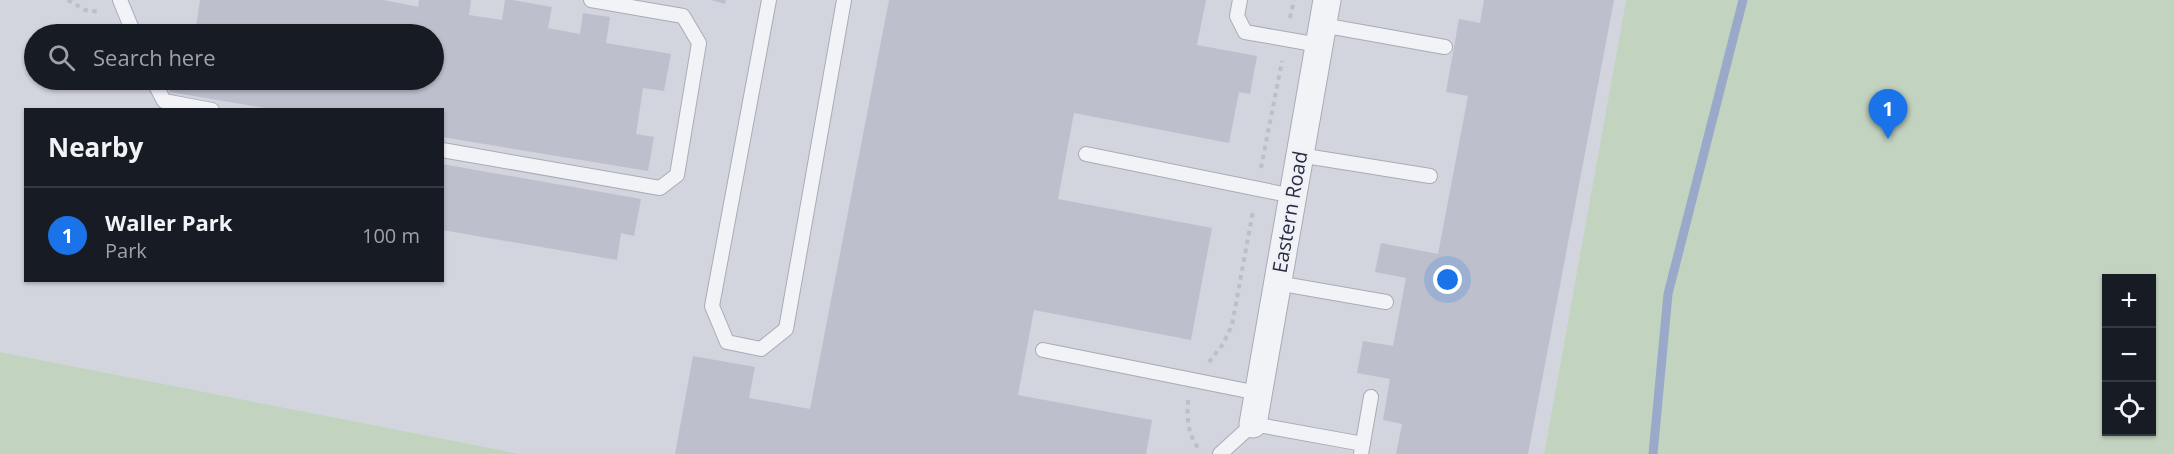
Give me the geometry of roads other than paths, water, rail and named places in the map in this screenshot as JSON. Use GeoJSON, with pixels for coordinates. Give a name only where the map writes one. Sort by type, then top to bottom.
{"type":"FeatureCollection","features":[{"type":"Feature","properties":{"kind":"street","name":"Eastern Road"},"geometry":{"type":"LineString","coordinates":[[1253,424],[1322,23]]}},
{"type":"Feature","properties":{"kind":"lane"},"geometry":{"type":"LineString","coordinates":[[120,0],[130,24]]}},
{"type":"Feature","properties":{"kind":"lane"},"geometry":{"type":"LineString","coordinates":[[444,150],[660,188],[677,175],[699,43],[683,16],[591,0]]}},
{"type":"Feature","properties":{"kind":"lane"},"geometry":{"type":"LineString","coordinates":[[769,0],[712,306],[728,342],[761,349],[786,329],[844,0]]}},
{"type":"Feature","properties":{"kind":"lane"},"geometry":{"type":"LineString","coordinates":[[1240,0],[1237,16],[1245,32],[1286,39],[1322,23],[1445,47]]}},
{"type":"Feature","properties":{"kind":"lane"},"geometry":{"type":"LineString","coordinates":[[158,90],[164,101],[201,108]]}},
{"type":"Feature","properties":{"kind":"lane"},"geometry":{"type":"LineString","coordinates":[[1086,154],[1293,196]]}},
{"type":"Feature","properties":{"kind":"lane"},"geometry":{"type":"LineString","coordinates":[[1299,155],[1430,176]]}},
{"type":"Feature","properties":{"kind":"lane"},"geometry":{"type":"LineString","coordinates":[[1277,283],[1386,302]]}},
{"type":"Feature","properties":{"kind":"lane"},"geometry":{"type":"LineString","coordinates":[[1043,350],[1258,393]]}},
{"type":"Feature","properties":{"kind":"lane"},"geometry":{"type":"LineString","coordinates":[[1220,454],[1253,424],[1362,449],[1371,397]]}},
{"type":"Feature","properties":{"kind":"waterway"},"geometry":{"type":"LineString","coordinates":[[1653,454],[1668,294],[1743,0]]}},
{"type":"Feature","properties":{"kind":"place","name":"Waller Park"},"geometry":{"type":"Point","coordinates":[1888,139]}}]}
